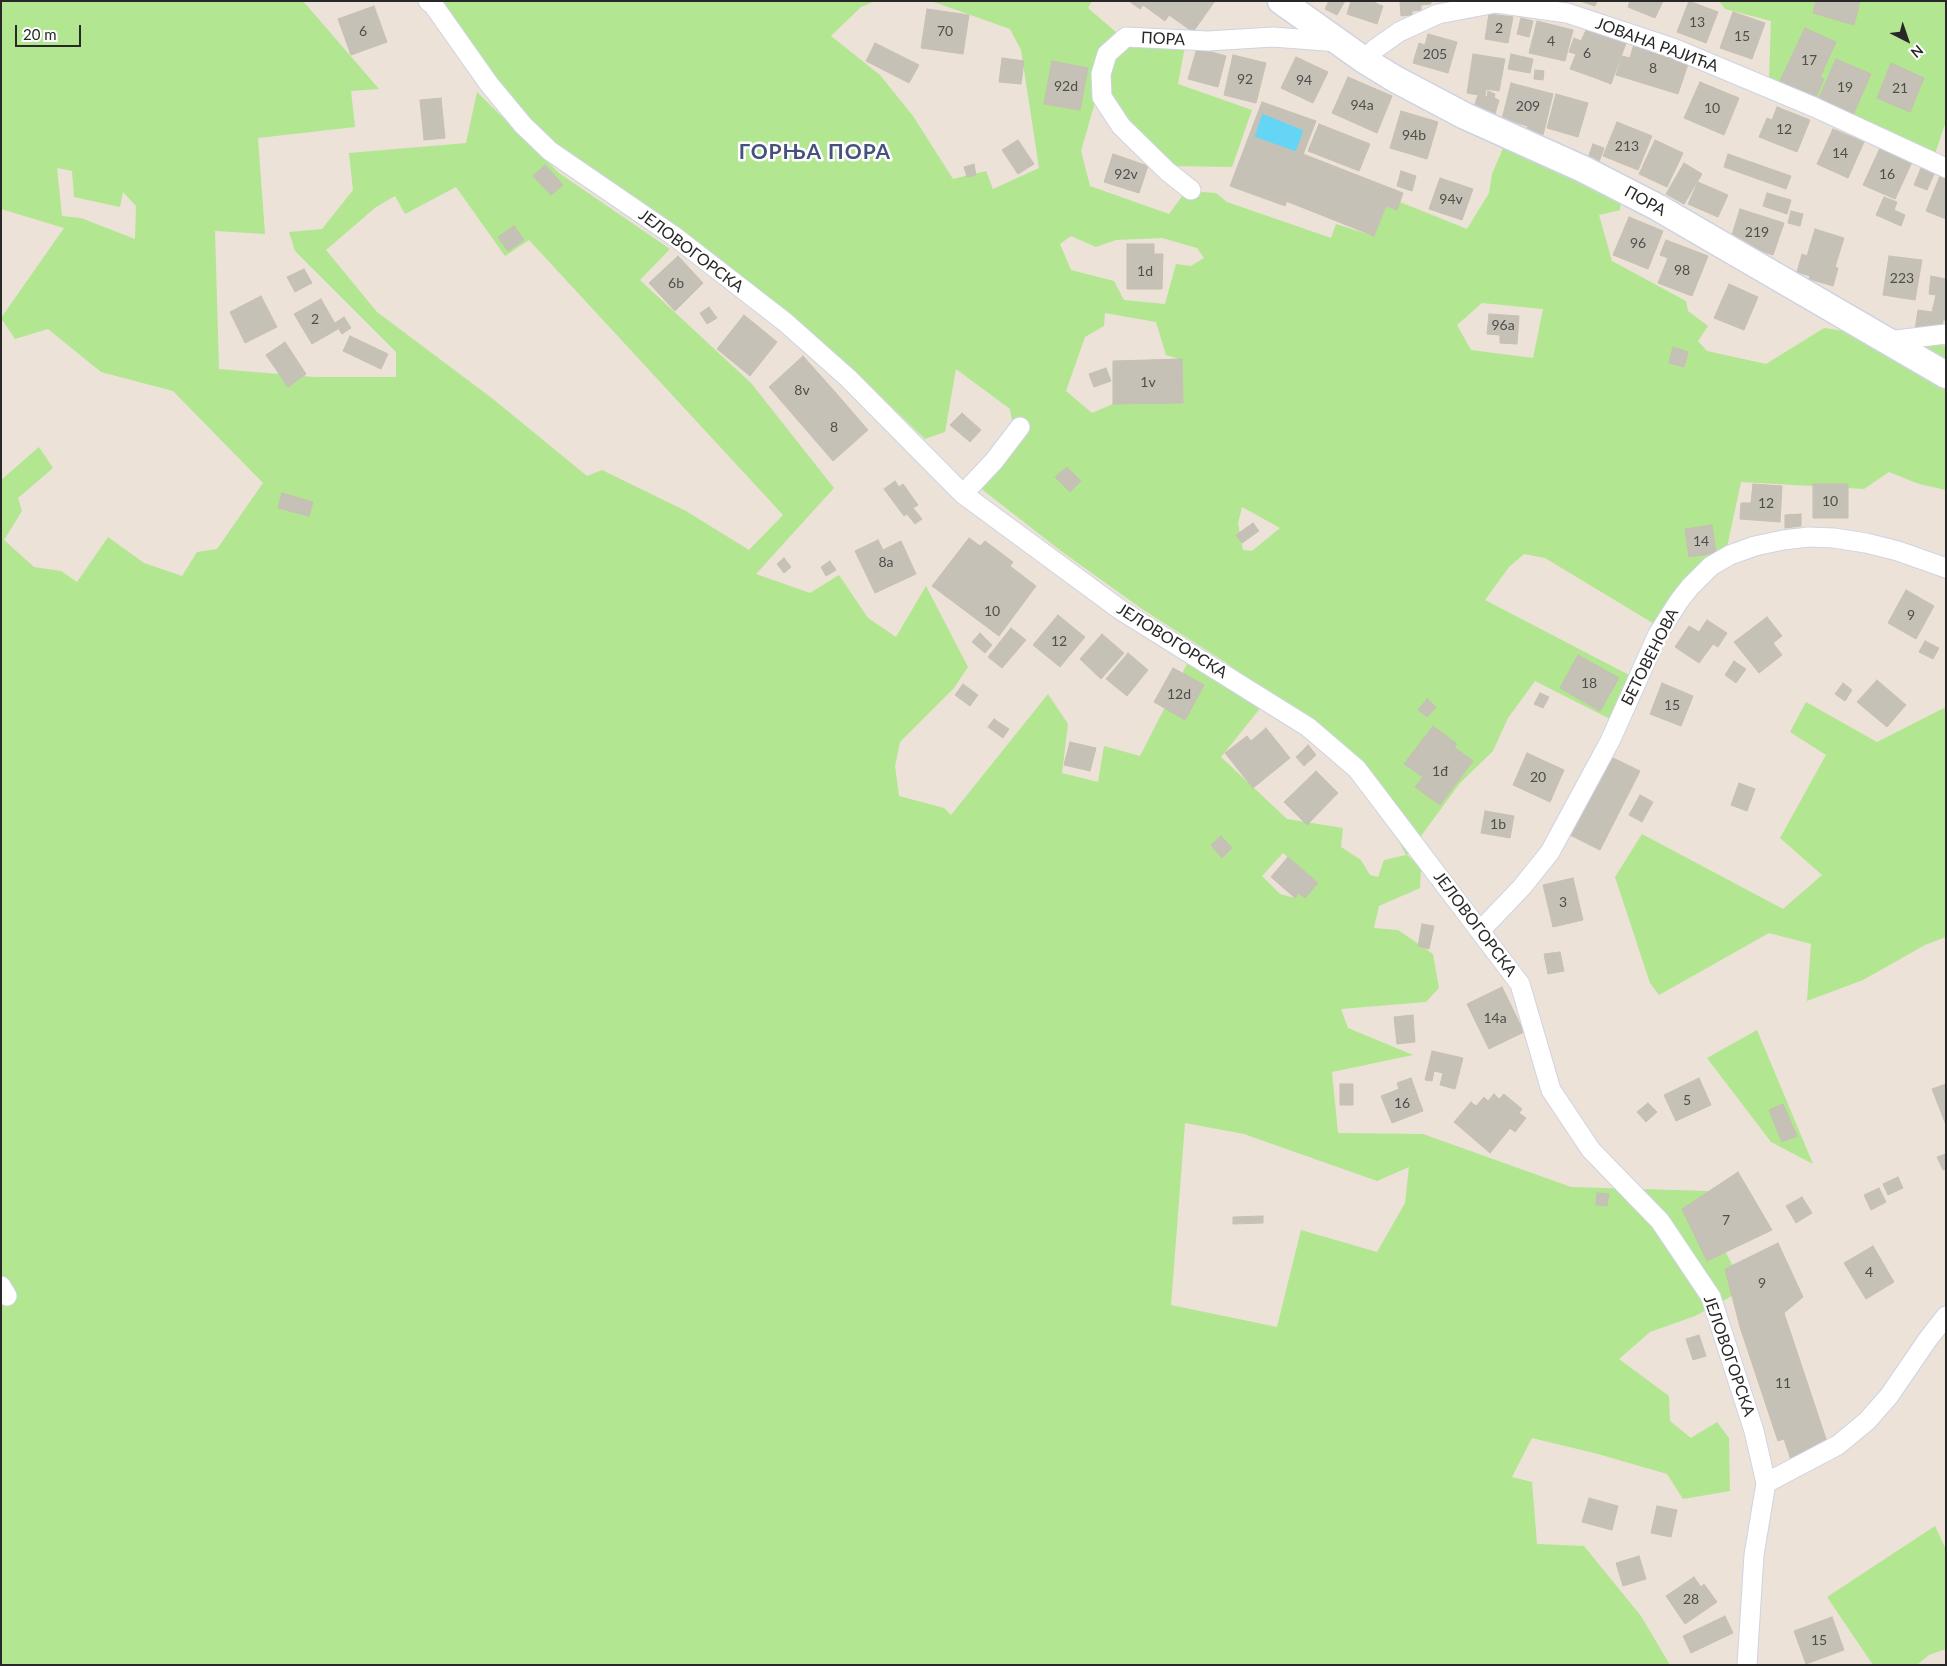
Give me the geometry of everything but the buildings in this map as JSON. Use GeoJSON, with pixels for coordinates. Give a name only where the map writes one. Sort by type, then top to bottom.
{"type":"FeatureCollection","features":[{"type":"Feature","properties":{"kind":"street","name":"ЈЕЛОВОГОРСКА"},"geometry":{"type":"LineString","coordinates":[[428,1],[434,6],[488,84],[522,125],[550,151],[674,236],[785,322],[848,378],[963,494],[1122,611],[1308,726],[1357,769],[1520,984],[1551,1090],[1591,1150],[1660,1220],[1711,1297],[1754,1431],[1766,1483],[1754,1555],[1747,1665]]}},
{"type":"Feature","properties":{"kind":"street","name":"ПОРА"},"geometry":{"type":"LineString","coordinates":[[1281,1],[1364,60],[1465,116],[1583,169],[1657,206],[1946,375]]}},
{"type":"Feature","properties":{"kind":"street","name":"ЈОВАНА РАЈИЋА"},"geometry":{"type":"LineString","coordinates":[[1364,60],[1375,49],[1399,32],[1438,14],[1496,3],[1567,12],[1673,48],[1814,107],[1946,168]]}},
{"type":"Feature","properties":{"kind":"street","name":"ПОРА"},"geometry":{"type":"LineString","coordinates":[[1190,190],[1167,171],[1121,126],[1102,97],[1101,74],[1107,54],[1126,37],[1208,41],[1273,37],[1338,42]]}},
{"type":"Feature","properties":{"kind":"street"},"geometry":{"type":"LineString","coordinates":[[1888,341],[1946,334]]}},
{"type":"Feature","properties":{"kind":"street"},"geometry":{"type":"LineString","coordinates":[[963,494],[994,461],[1020,427]]}},
{"type":"Feature","properties":{"kind":"street","name":"БЕТОВЕНОВА"},"geometry":{"type":"LineString","coordinates":[[1480,931],[1522,887],[1550,852],[1610,741],[1658,634],[1678,601],[1690,586],[1712,566],[1730,555],[1755,546],[1809,537],[1834,538],[1866,543],[1898,551],[1946,568]]}},
{"type":"Feature","properties":{"kind":"street"},"geometry":{"type":"LineString","coordinates":[[1766,1483],[1838,1445],[1867,1422],[1889,1396],[1946,1316]]}},
{"type":"Feature","properties":{"kind":"green space"},"geometry":{"type":"Polygon","coordinates":[[[1,1],[303,1],[379,89],[351,91],[355,127],[258,138],[265,234],[215,231],[219,369],[315,377],[396,377],[396,352],[295,251],[289,232],[322,229],[353,190],[349,153],[466,143],[477,92],[559,173],[670,249],[640,280],[751,383],[834,488],[756,574],[810,593],[839,575],[868,618],[896,637],[926,586],[968,667],[954,688],[900,742],[895,766],[899,796],[944,808],[951,815],[1048,694],[1068,724],[1062,773],[1098,782],[1104,746],[1140,756],[1188,662],[1262,706],[1221,757],[1287,819],[1343,828],[1341,847],[1361,860],[1370,875],[1378,877],[1384,860],[1406,855],[1354,754],[1225,662],[1142,609],[1061,551],[979,487],[1013,426],[1010,409],[956,369],[945,432],[925,439],[851,368],[640,203],[540,140],[442,1],[875,1],[861,7],[831,36],[880,75],[913,116],[953,179],[986,171],[993,189],[1039,168],[1021,50],[1010,29],[931,1],[1092,1],[1088,8],[1131,45],[1185,46],[1178,84],[1252,110],[1232,167],[1172,166],[1096,99],[1081,151],[1090,186],[1169,214],[1186,191],[1216,193],[1227,202],[1331,238],[1336,224],[1374,236],[1386,206],[1396,210],[1400,202],[1467,229],[1489,193],[1492,174],[1504,146],[1621,198],[1620,210],[1599,215],[1612,261],[1686,301],[1688,311],[1708,326],[1698,341],[1707,351],[1766,364],[1824,328],[1946,346],[1946,490],[1919,484],[1889,472],[1864,489],[1741,482],[1727,547],[1656,625],[1545,558],[1524,554],[1509,567],[1485,600],[1631,676],[1612,720],[1535,681],[1508,718],[1493,751],[1460,783],[1407,855],[1421,867],[1420,888],[1379,906],[1374,928],[1398,930],[1433,954],[1439,988],[1426,1002],[1341,1009],[1348,1028],[1413,1055],[1332,1072],[1338,1133],[1423,1134],[1571,1187],[1708,1191],[1716,1234],[1745,1289],[1695,1316],[1650,1332],[1619,1359],[1669,1396],[1670,1421],[1691,1438],[1717,1422],[1729,1438],[1730,1491],[1683,1499],[1667,1474],[1598,1454],[1532,1438],[1512,1477],[1532,1482],[1537,1544],[1584,1546],[1641,1616],[1670,1665],[1,1665],[1,480],[39,447],[53,468],[18,498],[22,511],[4,540],[34,567],[61,571],[77,582],[108,537],[144,563],[182,576],[197,552],[217,549],[263,483],[173,391],[101,372],[48,329],[15,339],[1,318],[64,228],[1,209],[1,1]],[[57,168],[62,216],[81,218],[135,239],[136,206],[123,192],[120,207],[74,197],[72,171],[57,168]],[[456,187],[405,214],[395,196],[376,207],[326,250],[377,312],[493,399],[587,476],[602,470],[686,511],[749,550],[783,515],[529,240],[505,256],[456,187]],[[1071,236],[1060,244],[1071,270],[1114,281],[1124,300],[1165,304],[1176,264],[1191,266],[1204,258],[1197,248],[1162,238],[1116,240],[1096,247],[1071,236]],[[1482,303],[1457,325],[1471,350],[1533,358],[1543,309],[1482,303]],[[1105,313],[1104,326],[1085,337],[1066,391],[1092,413],[1113,404],[1183,403],[1182,360],[1166,355],[1156,322],[1105,313]],[[1242,507],[1238,523],[1243,550],[1252,551],[1280,528],[1242,507]],[[1283,853],[1262,876],[1280,894],[1295,898],[1299,893],[1318,883],[1283,853]],[[1185,1123],[1171,1305],[1277,1327],[1301,1230],[1377,1252],[1405,1203],[1409,1167],[1377,1181],[1244,1134],[1185,1123]]]}},
{"type":"Feature","properties":{"kind":"green space"},"geometry":{"type":"Polygon","coordinates":[[[1719,1],[1946,1],[1946,121],[1935,154],[1769,79],[1771,21],[1725,9],[1719,1]]]}},
{"type":"Feature","properties":{"kind":"green space"},"geometry":{"type":"Polygon","coordinates":[[[1806,702],[1877,742],[1946,707],[1946,937],[1925,945],[1863,980],[1807,1001],[1811,944],[1769,933],[1659,995],[1650,983],[1615,877],[1642,834],[1783,909],[1822,875],[1780,838],[1826,755],[1790,732],[1806,702]]]}},
{"type":"Feature","properties":{"kind":"green space"},"geometry":{"type":"Polygon","coordinates":[[[1757,1030],[1813,1164],[1771,1142],[1707,1058],[1757,1030]]]}},
{"type":"Feature","properties":{"kind":"green space"},"geometry":{"type":"Polygon","coordinates":[[[1935,1526],[1946,1549],[1946,1649],[1929,1655],[1917,1665],[1873,1665],[1827,1597],[1935,1526]]]}},
{"type":"Feature","properties":{"kind":"water"},"geometry":{"type":"Polygon","coordinates":[[[1262,113],[1304,130],[1296,152],[1254,137],[1262,113]]]}},
{"type":"Feature","properties":{"kind":"district","name":"ГОРЊА ПОРА"},"geometry":{"type":"Point","coordinates":[815,152]}}]}
